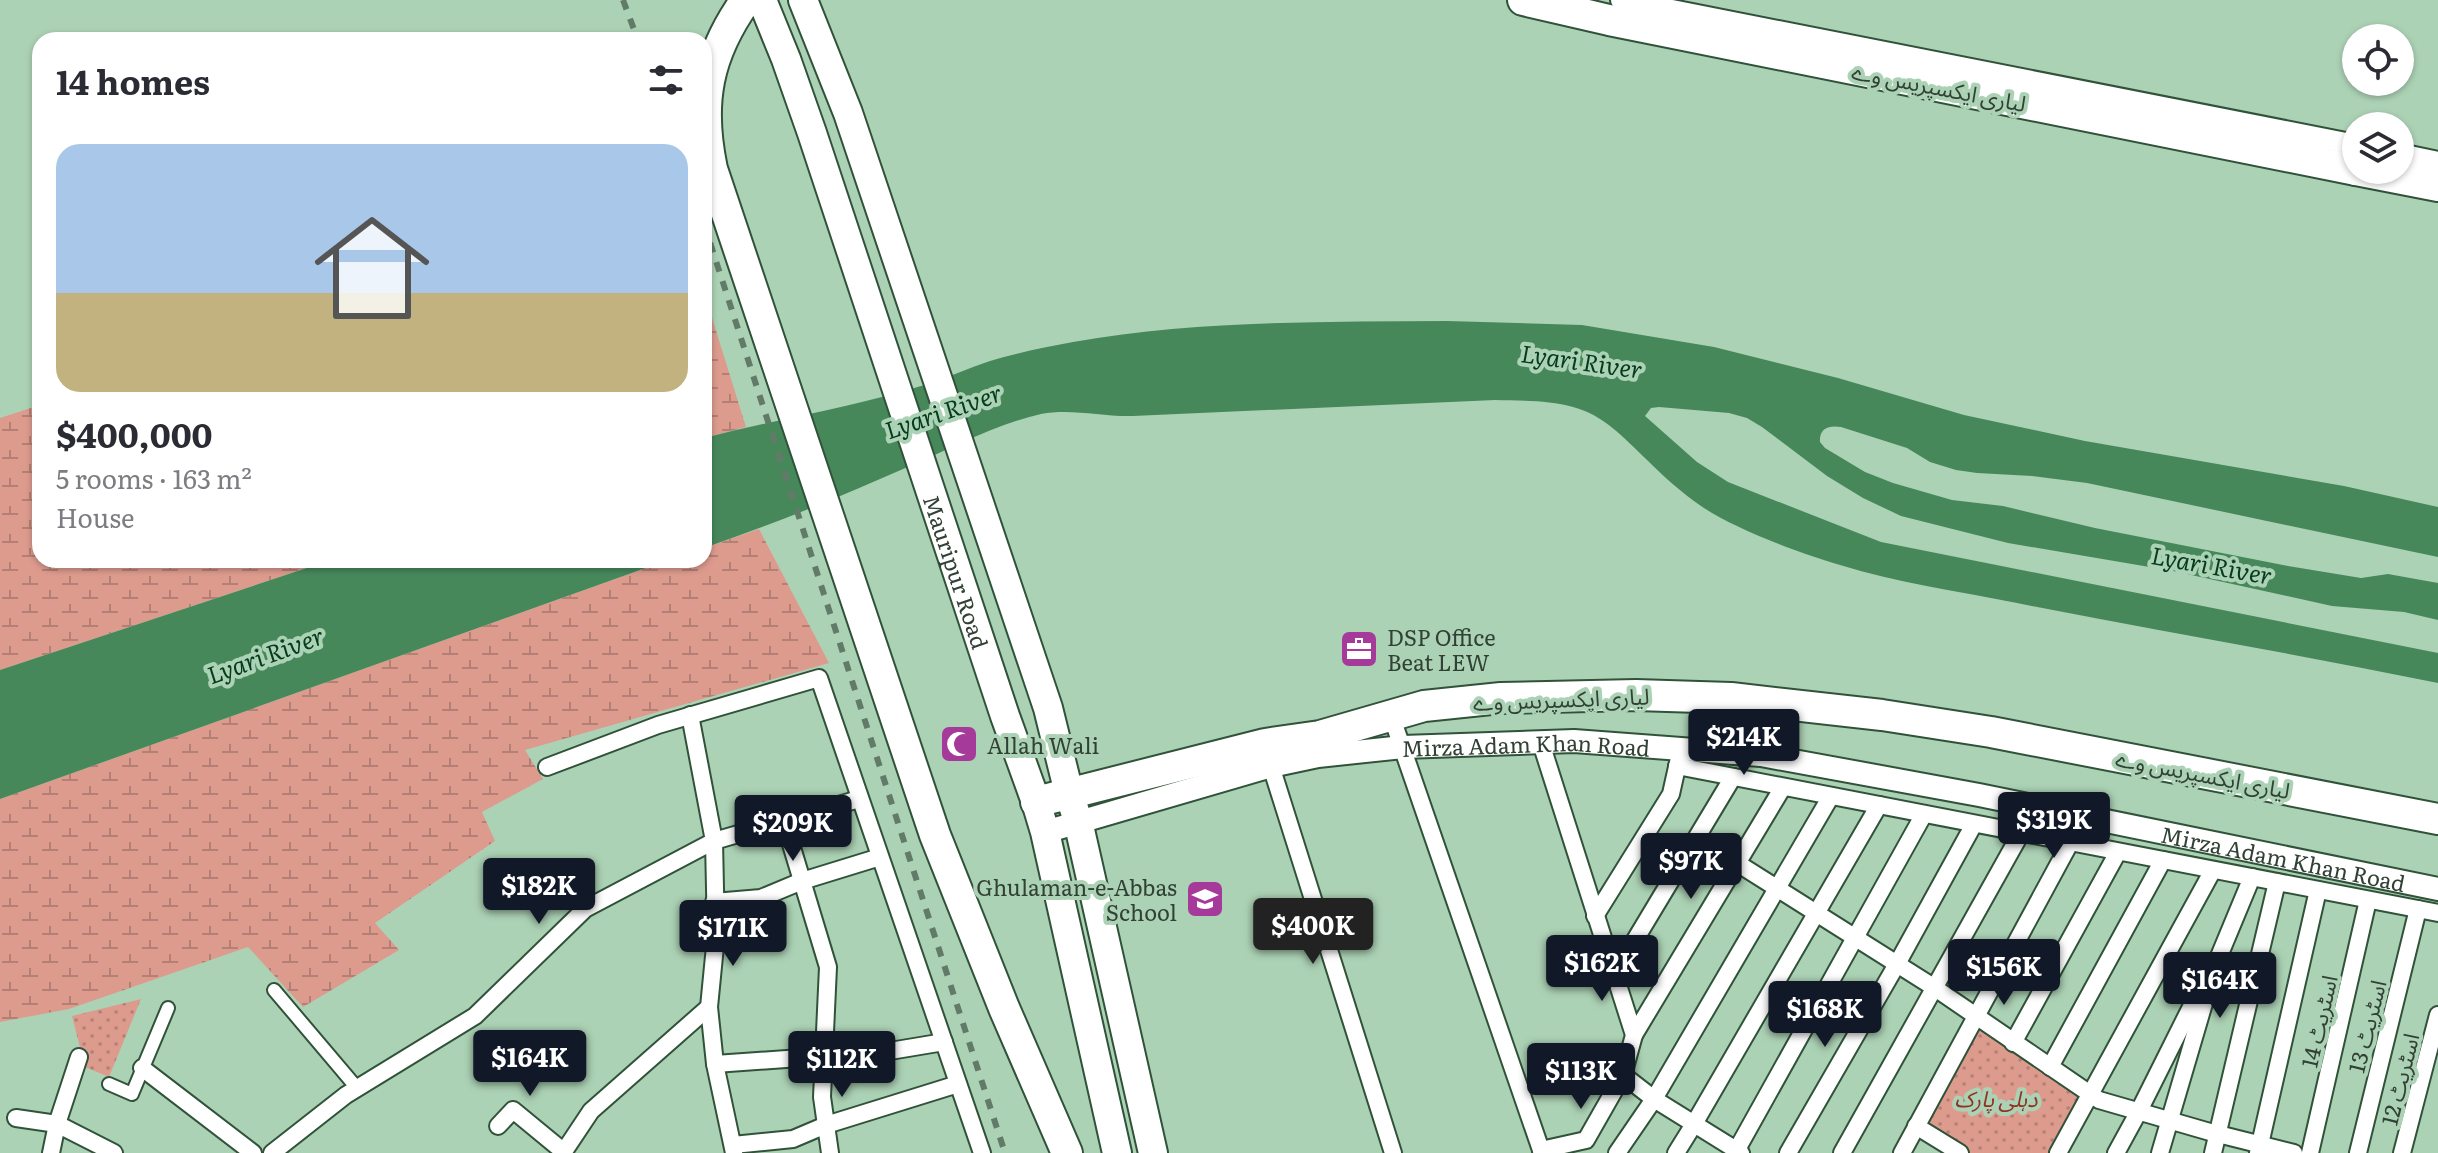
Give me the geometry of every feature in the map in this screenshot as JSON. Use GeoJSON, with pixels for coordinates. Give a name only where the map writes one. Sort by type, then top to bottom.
{"type":"FeatureCollection","features":[{"type":"Feature","properties":{"kind":"highway"},"geometry":{"type":"LineString","coordinates":[[712,66],[728,25],[746,0]]}},
{"type":"Feature","properties":{"kind":"highway","name":"Mauripur Road"},"geometry":{"type":"LineString","coordinates":[[762,0],[812,133],[1036,802],[1117,1153]]}},
{"type":"Feature","properties":{"kind":"highway","name":"Mauripur Road"},"geometry":{"type":"LineString","coordinates":[[803,0],[848,113],[1048,708],[1153,1153]]}},
{"type":"Feature","properties":{"kind":"highway","name":"لیاری ایکسپریس وے"},"geometry":{"type":"LineString","coordinates":[[1523,0],[1625,24],[2342,167]]}},
{"type":"Feature","properties":{"kind":"highway"},"geometry":{"type":"LineString","coordinates":[[712,169],[935,835],[1004,1008],[1067,1153]]}},
{"type":"Feature","properties":{"kind":"highway","name":"لیاری ایکسپریس وے"},"geometry":{"type":"LineString","coordinates":[[2414,181],[2438,186]]}},
{"type":"Feature","properties":{"kind":"highway","name":"لیاری ایکسپریس وے"},"geometry":{"type":"LineString","coordinates":[[1036,802],[1073,807],[1265,744],[1320,736],[1424,706],[1544,696],[1636,695],[1780,702],[1991,732],[2438,819]]}},
{"type":"Feature","properties":{"kind":"main road","name":"Mirza Adam Khan Road"},"geometry":{"type":"LineString","coordinates":[[1045,832],[1073,807],[1318,756],[1403,747],[1574,741],[1679,758],[1761,755],[1963,792],[2438,889]]}},
{"type":"Feature","properties":{"kind":"street"},"geometry":{"type":"LineString","coordinates":[[1621,0],[2342,142]]}},
{"type":"Feature","properties":{"kind":"street"},"geometry":{"type":"LineString","coordinates":[[2414,157],[2438,162]]}},
{"type":"Feature","properties":{"kind":"street"},"geometry":{"type":"LineString","coordinates":[[547,767],[658,725],[819,678],[982,1153]]}},
{"type":"Feature","properties":{"kind":"street"},"geometry":{"type":"LineString","coordinates":[[690,715],[714,841],[716,936],[709,1007],[715,1064],[734,1149],[793,1139],[826,1125],[958,1084]]}},
{"type":"Feature","properties":{"kind":"street"},"geometry":{"type":"LineString","coordinates":[[1391,715],[1541,1151],[1586,1140],[1623,1075],[1634,1035],[1783,787]]}},
{"type":"Feature","properties":{"kind":"street"},"geometry":{"type":"LineString","coordinates":[[1541,743],[1634,1035]]}},
{"type":"Feature","properties":{"kind":"street"},"geometry":{"type":"LineString","coordinates":[[1595,916],[1671,794],[1679,758],[1733,777],[2438,913]]}},
{"type":"Feature","properties":{"kind":"street"},"geometry":{"type":"LineString","coordinates":[[1271,766],[1393,1153]]}},
{"type":"Feature","properties":{"kind":"street"},"geometry":{"type":"LineString","coordinates":[[1614,975],[1733,777]]}},
{"type":"Feature","properties":{"kind":"street"},"geometry":{"type":"LineString","coordinates":[[1617,1153],[1654,1099],[1831,796]]}},
{"type":"Feature","properties":{"kind":"street"},"geometry":{"type":"LineString","coordinates":[[272,1153],[357,1088],[475,1016],[585,909],[714,841],[859,799]]}},
{"type":"Feature","properties":{"kind":"street"},"geometry":{"type":"LineString","coordinates":[[1676,1153],[1879,805]]}},
{"type":"Feature","properties":{"kind":"street"},"geometry":{"type":"LineString","coordinates":[[1623,1075],[1654,1099],[1737,1152],[1924,814]]}},
{"type":"Feature","properties":{"kind":"street"},"geometry":{"type":"LineString","coordinates":[[784,821],[828,967],[822,1097],[830,1153]]}},
{"type":"Feature","properties":{"kind":"street"},"geometry":{"type":"LineString","coordinates":[[1788,1153],[1974,824]]}},
{"type":"Feature","properties":{"kind":"street"},"geometry":{"type":"LineString","coordinates":[[1842,1153],[2021,833]]}},
{"type":"Feature","properties":{"kind":"street"},"geometry":{"type":"LineString","coordinates":[[1902,1153],[2070,843]]}},
{"type":"Feature","properties":{"kind":"street"},"geometry":{"type":"LineString","coordinates":[[2013,1043],[2118,852]]}},
{"type":"Feature","properties":{"kind":"street"},"geometry":{"type":"LineString","coordinates":[[714,902],[761,898],[802,881],[880,857]]}},
{"type":"Feature","properties":{"kind":"street"},"geometry":{"type":"LineString","coordinates":[[2050,1067],[2163,860]]}},
{"type":"Feature","properties":{"kind":"street"},"geometry":{"type":"LineString","coordinates":[[1737,863],[1935,988],[2099,1100],[2260,1149],[2294,1153]]}},
{"type":"Feature","properties":{"kind":"street"},"geometry":{"type":"LineString","coordinates":[[2058,1153],[2213,870]]}},
{"type":"Feature","properties":{"kind":"street"},"geometry":{"type":"LineString","coordinates":[[2160,1153],[2215,966],[2252,877]]}},
{"type":"Feature","properties":{"kind":"street"},"geometry":{"type":"LineString","coordinates":[[2213,1153],[2277,882]]}},
{"type":"Feature","properties":{"kind":"street"},"geometry":{"type":"LineString","coordinates":[[2260,1149],[2318,890]]}},
{"type":"Feature","properties":{"kind":"street","name":"اسٹریٹ 14"},"geometry":{"type":"LineString","coordinates":[[2310,1153],[2368,900]]}},
{"type":"Feature","properties":{"kind":"street","name":"اسٹریٹ 13"},"geometry":{"type":"LineString","coordinates":[[2358,1153],[2418,909]]}},
{"type":"Feature","properties":{"kind":"street"},"geometry":{"type":"LineString","coordinates":[[274,990],[357,1088]]}},
{"type":"Feature","properties":{"kind":"street"},"geometry":{"type":"LineString","coordinates":[[2116,1153],[2194,1001],[2203,1005]]}},
{"type":"Feature","properties":{"kind":"street"},"geometry":{"type":"LineString","coordinates":[[498,1126],[513,1110],[564,1152],[591,1111],[709,1007]]}},
{"type":"Feature","properties":{"kind":"street"},"geometry":{"type":"LineString","coordinates":[[109,1084],[132,1094],[168,1008]]}},
{"type":"Feature","properties":{"kind":"street","name":"اسٹریٹ 12"},"geometry":{"type":"LineString","coordinates":[[2402,1153],[2438,1015]]}},
{"type":"Feature","properties":{"kind":"street"},"geometry":{"type":"LineString","coordinates":[[715,1064],[884,1052],[944,1042]]}},
{"type":"Feature","properties":{"kind":"street"},"geometry":{"type":"LineString","coordinates":[[51,1153],[79,1057]]}},
{"type":"Feature","properties":{"kind":"street"},"geometry":{"type":"LineString","coordinates":[[142,1068],[253,1153]]}},
{"type":"Feature","properties":{"kind":"street"},"geometry":{"type":"LineString","coordinates":[[16,1118],[57,1124],[114,1153]]}},
{"type":"Feature","properties":{"kind":"street"},"geometry":{"type":"LineString","coordinates":[[1916,1126],[1957,1152]]}},
{"type":"Feature","properties":{"kind":"green space"},"geometry":{"type":"Polygon","coordinates":[[[712,318],[746,427],[712,436],[712,318]]]}},
{"type":"Feature","properties":{"kind":"green space"},"geometry":{"type":"Polygon","coordinates":[[[32,408],[32,568],[307,568],[0,670],[0,418],[32,408]]]}},
{"type":"Feature","properties":{"kind":"green space"},"geometry":{"type":"Polygon","coordinates":[[[759,529],[829,663],[525,750],[543,779],[482,812],[495,841],[375,923],[399,950],[303,1007],[248,947],[69,1009],[0,1022],[0,799],[646,568],[712,568],[712,545],[759,529]]]}},
{"type":"Feature","properties":{"kind":"green space"},"geometry":{"type":"Polygon","coordinates":[[[141,999],[109,1077],[85,1067],[72,1016],[141,999]]]}},
{"type":"Feature","properties":{"kind":"green space","name":"دہلی پارک"},"geometry":{"type":"Polygon","coordinates":[[[1975,1018],[2089,1093],[2057,1153],[1960,1153],[1916,1126],[1975,1018]]]}},
{"type":"Feature","properties":{"kind":"water","name":"Lyari River"},"geometry":{"type":"Polygon","coordinates":[[[1447,321],[1582,325],[1714,347],[1838,378],[1964,415],[2085,441],[2344,486],[2438,507],[2438,557],[2087,483],[1956,470],[1930,462],[1907,448],[1841,427],[1826,428],[1820,437],[1825,448],[1865,472],[1952,500],[2003,506],[2095,528],[2288,566],[2361,578],[2388,574],[2438,583],[2438,620],[2404,612],[2332,606],[2173,571],[2008,543],[1901,516],[1827,476],[1747,418],[1729,413],[1659,407],[1651,408],[1645,416],[1697,462],[1728,482],[1881,542],[2438,653],[2438,683],[1883,577],[1824,560],[1768,540],[1715,515],[1679,489],[1604,421],[1573,407],[1544,402],[1495,400],[1133,416],[1064,412],[1041,414],[991,430],[833,499],[712,545],[712,436],[928,384],[990,361],[1031,350],[1166,330],[1306,322],[1447,321]]]}},
{"type":"Feature","properties":{"kind":"water","name":"Lyari River"},"geometry":{"type":"Polygon","coordinates":[[[307,568],[646,568],[0,799],[0,670],[307,568]]]}},
{"type":"Feature","properties":{"kind":"railway"},"geometry":{"type":"LineString","coordinates":[[623,0],[635,32]]}},
{"type":"Feature","properties":{"kind":"railway"},"geometry":{"type":"LineString","coordinates":[[712,249],[1005,1153]]}},
{"type":"Feature","properties":{"kind":"place","name":"DSP Office Beat LEW"},"geometry":{"type":"Point","coordinates":[1359,649]}},
{"type":"Feature","properties":{"kind":"place","name":"Allah Wali"},"geometry":{"type":"Point","coordinates":[959,744]}},
{"type":"Feature","properties":{"kind":"place","name":"Ghulaman-e-Abbas School"},"geometry":{"type":"Point","coordinates":[1205,899]}}]}
